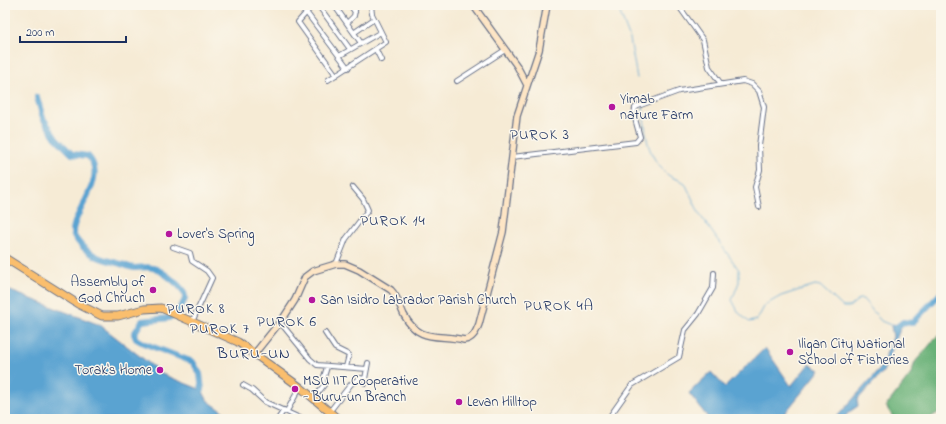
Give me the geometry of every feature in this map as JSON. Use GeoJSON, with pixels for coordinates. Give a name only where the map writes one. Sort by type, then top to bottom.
{"type":"FeatureCollection","features":[{"type":"Feature","properties":{"kind":"highway"},"geometry":{"type":"LineString","coordinates":[[5,258],[78,304],[102,316],[118,316],[154,307],[169,311],[238,342],[300,387],[338,419]]}},
{"type":"Feature","properties":{"kind":"street"},"geometry":{"type":"LineString","coordinates":[[313,5],[298,21],[298,25],[336,75]]}},
{"type":"Feature","properties":{"kind":"street"},"geometry":{"type":"LineString","coordinates":[[318,5],[350,49]]}},
{"type":"Feature","properties":{"kind":"street"},"geometry":{"type":"LineString","coordinates":[[334,5],[348,22],[361,43]]}},
{"type":"Feature","properties":{"kind":"street"},"geometry":{"type":"LineString","coordinates":[[350,5],[355,12]]}},
{"type":"Feature","properties":{"kind":"street"},"geometry":{"type":"LineString","coordinates":[[348,22],[354,16],[356,5]]}},
{"type":"Feature","properties":{"kind":"street"},"geometry":{"type":"LineString","coordinates":[[328,80],[376,50],[386,42],[374,19],[371,5]]}},
{"type":"Feature","properties":{"kind":"street"},"geometry":{"type":"LineString","coordinates":[[473,5],[517,66],[527,85]]}},
{"type":"Feature","properties":{"kind":"street"},"geometry":{"type":"LineString","coordinates":[[255,353],[296,300],[301,283],[308,274],[336,264],[352,266],[391,290],[396,296],[407,319],[419,333],[428,336],[464,340],[472,338],[479,324],[501,243],[517,116],[539,50],[547,5]]}},
{"type":"Feature","properties":{"kind":"street"},"geometry":{"type":"LineString","coordinates":[[678,5],[701,37],[709,67],[721,84]]}},
{"type":"Feature","properties":{"kind":"street"},"geometry":{"type":"LineString","coordinates":[[306,12],[348,68]]}},
{"type":"Feature","properties":{"kind":"street"},"geometry":{"type":"LineString","coordinates":[[355,32],[374,19]]}},
{"type":"Feature","properties":{"kind":"street"},"geometry":{"type":"LineString","coordinates":[[339,56],[381,32]]}},
{"type":"Feature","properties":{"kind":"street"},"geometry":{"type":"LineString","coordinates":[[376,50],[381,60]]}},
{"type":"Feature","properties":{"kind":"street"},"geometry":{"type":"LineString","coordinates":[[457,81],[505,50]]}},
{"type":"Feature","properties":{"kind":"street"},"geometry":{"type":"LineString","coordinates":[[512,157],[638,141],[640,136],[634,115],[635,108],[638,106],[679,91],[743,81],[752,84],[761,94],[764,116],[759,146],[760,170],[755,187],[759,207]]}},
{"type":"Feature","properties":{"kind":"street"},"geometry":{"type":"LineString","coordinates":[[336,264],[346,239],[368,210],[363,199],[353,187]]}},
{"type":"Feature","properties":{"kind":"street"},"geometry":{"type":"LineString","coordinates":[[173,247],[190,253],[192,261],[207,271],[212,278],[192,322]]}},
{"type":"Feature","properties":{"kind":"street"},"geometry":{"type":"LineString","coordinates":[[608,419],[632,385],[679,357],[685,330],[698,314],[713,288],[714,273]]}},
{"type":"Feature","properties":{"kind":"street"},"geometry":{"type":"LineString","coordinates":[[280,322],[314,362],[328,366],[346,366],[367,369]]}},
{"type":"Feature","properties":{"kind":"street"},"geometry":{"type":"LineString","coordinates":[[325,333],[335,348],[350,355],[346,366]]}},
{"type":"Feature","properties":{"kind":"street"},"geometry":{"type":"LineString","coordinates":[[330,411],[353,382],[358,378],[365,381],[368,363]]}},
{"type":"Feature","properties":{"kind":"street"},"geometry":{"type":"LineString","coordinates":[[314,398],[324,385],[323,380],[328,366]]}},
{"type":"Feature","properties":{"kind":"street"},"geometry":{"type":"LineString","coordinates":[[243,384],[265,402],[302,419]]}},
{"type":"Feature","properties":{"kind":"street"},"geometry":{"type":"LineString","coordinates":[[278,419],[285,411],[300,387]]}},
{"type":"Feature","properties":{"kind":"green space"},"geometry":{"type":"Polygon","coordinates":[[[941,332],[941,411],[928,419],[894,419],[886,406],[911,374],[915,362],[941,332]]]}},
{"type":"Feature","properties":{"kind":"water"},"geometry":{"type":"Polygon","coordinates":[[[5,289],[100,325],[164,375],[202,390],[208,401],[234,419],[5,419],[5,289]]]}},
{"type":"Feature","properties":{"kind":"water"},"geometry":{"type":"Polygon","coordinates":[[[903,322],[883,372],[857,400],[858,406],[849,412],[843,419],[835,419],[880,369],[893,337],[891,326],[903,322]]]}},
{"type":"Feature","properties":{"kind":"water"},"geometry":{"type":"Polygon","coordinates":[[[765,348],[791,386],[809,364],[820,370],[780,419],[709,419],[689,393],[711,372],[725,387],[765,348]]]}},
{"type":"Feature","properties":{"kind":"waterway"},"geometry":{"type":"LineString","coordinates":[[617,5],[630,39],[637,78]]}},
{"type":"Feature","properties":{"kind":"waterway"},"geometry":{"type":"LineString","coordinates":[[37,97],[43,118],[56,138],[72,154],[88,156],[93,165],[95,174],[88,194],[78,214],[73,232],[75,238],[87,251],[105,260],[123,264],[131,268],[148,267],[157,269],[182,289],[185,300],[174,314],[169,318],[142,321],[134,334],[136,339],[143,343],[193,362],[200,374],[202,390]]}},
{"type":"Feature","properties":{"kind":"waterway"},"geometry":{"type":"LineString","coordinates":[[643,106],[648,144],[655,159],[668,175],[685,183],[700,215],[739,270],[739,282],[732,300],[739,313],[749,322],[757,320],[765,305],[781,296],[815,285],[820,286],[843,307],[849,307],[859,299],[863,299],[881,321],[893,326]]}},
{"type":"Feature","properties":{"kind":"waterway"},"geometry":{"type":"LineString","coordinates":[[897,327],[903,322],[912,323],[941,293]]}},
{"type":"Feature","properties":{"kind":"place","name":"Yimab nature Farm"},"geometry":{"type":"Point","coordinates":[612,107]}},
{"type":"Feature","properties":{"kind":"place","name":"Lover's Spring"},"geometry":{"type":"Point","coordinates":[169,234]}},
{"type":"Feature","properties":{"kind":"place","name":"Assembly of God Chruch"},"geometry":{"type":"Point","coordinates":[153,290]}},
{"type":"Feature","properties":{"kind":"place","name":"San Isidro Labrador Parish Church"},"geometry":{"type":"Point","coordinates":[312,300]}},
{"type":"Feature","properties":{"kind":"place","name":"Iligan City National School of Fisheries"},"geometry":{"type":"Point","coordinates":[790,352]}},
{"type":"Feature","properties":{"kind":"place","name":"Torak's Home"},"geometry":{"type":"Point","coordinates":[160,370]}},
{"type":"Feature","properties":{"kind":"place","name":"MSU IIT Cooperative - Buru-un Branch"},"geometry":{"type":"Point","coordinates":[295,389]}},
{"type":"Feature","properties":{"kind":"place","name":"Levan Hilltop"},"geometry":{"type":"Point","coordinates":[459,402]}},
{"type":"Feature","properties":{"kind":"district","name":"PUROK 3"},"geometry":{"type":"Point","coordinates":[540,135]}},
{"type":"Feature","properties":{"kind":"district","name":"PUROK 14"},"geometry":{"type":"Point","coordinates":[393,221]}},
{"type":"Feature","properties":{"kind":"district","name":"PUROK 4A"},"geometry":{"type":"Point","coordinates":[559,306]}},
{"type":"Feature","properties":{"kind":"district","name":"PUROK 8"},"geometry":{"type":"Point","coordinates":[196,309]}},
{"type":"Feature","properties":{"kind":"district","name":"PUROK 6"},"geometry":{"type":"Point","coordinates":[287,322]}},
{"type":"Feature","properties":{"kind":"district","name":"PUROK 7"},"geometry":{"type":"Point","coordinates":[220,329]}},
{"type":"Feature","properties":{"kind":"district","name":"BURU-UN"},"geometry":{"type":"Point","coordinates":[254,354]}}]}
